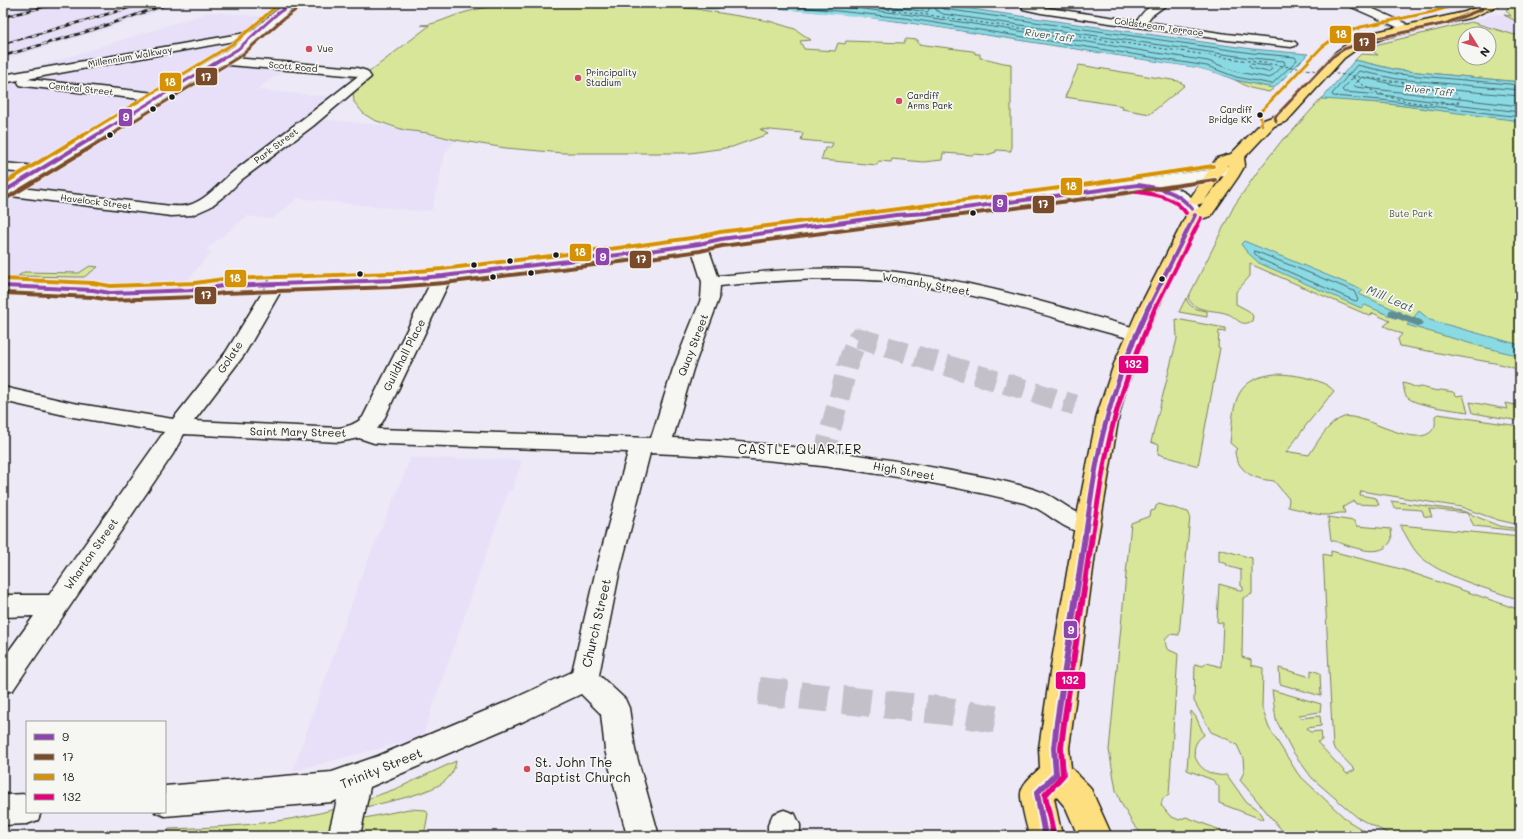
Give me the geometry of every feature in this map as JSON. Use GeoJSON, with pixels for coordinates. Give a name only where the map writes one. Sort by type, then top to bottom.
{"type":"FeatureCollection","features":[{"type":"Feature","properties":{"kind":"main road"},"geometry":{"type":"LineString","coordinates":[[1269,123],[1267,115],[1326,54],[1338,44],[1353,37],[1454,13],[1478,3]]}},
{"type":"Feature","properties":{"kind":"main road"},"geometry":{"type":"LineString","coordinates":[[1096,836],[1086,817],[1079,798],[1056,774],[1054,748],[1056,722],[1100,448],[1105,428],[1136,334],[1163,275],[1194,212],[1205,212],[1214,181],[1233,174],[1235,162],[1269,123],[1282,118],[1340,55],[1354,45],[1370,38],[1456,19],[1484,9],[1495,3]]}},
{"type":"Feature","properties":{"kind":"main road"},"geometry":{"type":"LineString","coordinates":[[1047,836],[1037,793],[1056,774]]}},
{"type":"Feature","properties":{"kind":"street"},"geometry":{"type":"LineString","coordinates":[[1140,24],[1153,10],[1164,3]]}},
{"type":"Feature","properties":{"kind":"street"},"geometry":{"type":"LineString","coordinates":[[1351,3],[1401,25]]}},
{"type":"Feature","properties":{"kind":"street"},"geometry":{"type":"LineString","coordinates":[[4,192],[220,61],[257,34],[289,5]]}},
{"type":"Feature","properties":{"kind":"street","name":"Coldstream Terrace"},"geometry":{"type":"LineString","coordinates":[[1027,5],[1227,37],[1291,44]]}},
{"type":"Feature","properties":{"kind":"street","name":"Millennium Walkway"},"geometry":{"type":"LineString","coordinates":[[3,79],[257,34]]}},
{"type":"Feature","properties":{"kind":"street","name":"Scott Road"},"geometry":{"type":"LineString","coordinates":[[220,61],[357,72],[363,74],[365,78]]}},
{"type":"Feature","properties":{"kind":"street","name":"Park Street"},"geometry":{"type":"LineString","coordinates":[[186,211],[198,207],[215,196],[236,177],[365,78]]}},
{"type":"Feature","properties":{"kind":"street","name":"Central Street"},"geometry":{"type":"LineString","coordinates":[[3,79],[159,97]]}},
{"type":"Feature","properties":{"kind":"street"},"geometry":{"type":"LineString","coordinates":[[3,168],[38,170]]}},
{"type":"Feature","properties":{"kind":"street"},"geometry":{"type":"LineString","coordinates":[[443,276],[699,244],[721,239],[866,219],[927,213],[1138,185],[1193,176],[1214,181]]}},
{"type":"Feature","properties":{"kind":"street"},"geometry":{"type":"LineString","coordinates":[[1138,185],[1165,189],[1179,194],[1186,199],[1194,212]]}},
{"type":"Feature","properties":{"kind":"street","name":"Havelock Street"},"geometry":{"type":"LineString","coordinates":[[4,192],[161,210],[186,211]]}},
{"type":"Feature","properties":{"kind":"street","name":"Quay Street"},"geometry":{"type":"LineString","coordinates":[[650,445],[708,306],[711,282],[699,244]]}},
{"type":"Feature","properties":{"kind":"street","name":"Womanby Street"},"geometry":{"type":"LineString","coordinates":[[711,282],[789,275],[866,275],[920,282],[995,296],[1136,334]]}},
{"type":"Feature","properties":{"kind":"street","name":"Golate"},"geometry":{"type":"LineString","coordinates":[[178,427],[234,355],[276,284],[394,280],[443,276]]}},
{"type":"Feature","properties":{"kind":"street","name":"Guildhall Place"},"geometry":{"type":"LineString","coordinates":[[361,430],[372,421],[421,318],[425,314],[443,276]]}},
{"type":"Feature","properties":{"kind":"street","name":"Saint Mary Street"},"geometry":{"type":"LineString","coordinates":[[3,394],[100,415],[178,427],[339,435],[361,430],[374,436],[386,437],[650,445]]}},
{"type":"Feature","properties":{"kind":"street","name":"Wharton Street"},"geometry":{"type":"LineString","coordinates":[[6,676],[165,449],[178,427]]}},
{"type":"Feature","properties":{"kind":"street","name":"High Street"},"geometry":{"type":"LineString","coordinates":[[650,445],[772,452],[823,458],[939,477],[1029,496],[1046,503],[1070,520],[1087,525]]}},
{"type":"Feature","properties":{"kind":"street","name":"Church Street"},"geometry":{"type":"LineString","coordinates":[[643,836],[620,750],[616,708],[584,679],[607,574],[650,445]]}},
{"type":"Feature","properties":{"kind":"street"},"geometry":{"type":"LineString","coordinates":[[3,606],[55,605]]}},
{"type":"Feature","properties":{"kind":"street","name":"Trinity Street"},"geometry":{"type":"LineString","coordinates":[[166,801],[332,787],[357,778],[514,712],[584,679]]}},
{"type":"Feature","properties":{"kind":"street"},"geometry":{"type":"LineString","coordinates":[[344,836],[357,778]]}},
{"type":"Feature","properties":{"kind":"street"},"geometry":{"type":"LineString","coordinates":[[3,810],[26,809]]}},
{"type":"Feature","properties":{"kind":"shaded area"},"geometry":{"type":"Polygon","coordinates":[[[3,3],[182,3],[109,28],[3,60],[3,3]]]}},
{"type":"Feature","properties":{"kind":"shaded area"},"geometry":{"type":"Polygon","coordinates":[[[210,12],[268,17],[246,37],[208,62],[288,68],[255,90],[332,97],[305,118],[389,126],[456,140],[445,153],[432,210],[420,211],[298,198],[272,219],[247,216],[206,249],[211,252],[179,290],[110,293],[93,290],[82,282],[3,279],[3,201],[9,196],[3,191],[3,74],[15,74],[210,12]]]}},
{"type":"Feature","properties":{"kind":"shaded area"},"geometry":{"type":"Polygon","coordinates":[[[1494,14],[1504,15],[1520,23],[1520,33],[1515,35],[1497,30],[1497,26],[1485,26],[1471,22],[1494,14]]]}},
{"type":"Feature","properties":{"kind":"shaded area"},"geometry":{"type":"Polygon","coordinates":[[[411,458],[522,460],[512,491],[508,491],[422,737],[293,771],[361,577],[411,458]]]}},
{"type":"Feature","properties":{"kind":"green space"},"geometry":{"type":"Polygon","coordinates":[[[213,3],[268,3],[279,5],[274,8],[212,5],[213,3]]]}},
{"type":"Feature","properties":{"kind":"green space","name":"Principality Stadium"},"geometry":{"type":"Polygon","coordinates":[[[525,3],[626,3],[696,9],[769,21],[795,29],[811,40],[800,41],[804,49],[835,51],[838,43],[845,44],[846,41],[904,43],[906,39],[918,40],[918,44],[972,51],[975,52],[975,54],[980,54],[980,58],[1011,64],[1011,151],[996,150],[996,152],[987,155],[943,153],[942,160],[923,162],[892,159],[891,162],[879,161],[877,165],[821,160],[825,148],[831,148],[833,143],[801,140],[803,133],[760,129],[768,134],[732,147],[690,153],[563,153],[506,148],[456,140],[428,133],[404,130],[374,120],[364,114],[354,102],[353,91],[359,79],[350,78],[360,79],[429,26],[421,25],[437,22],[478,9],[525,3]]]}},
{"type":"Feature","properties":{"kind":"green space"},"geometry":{"type":"Polygon","coordinates":[[[1510,6],[1520,8],[1520,23],[1504,15],[1511,16],[1506,10],[1510,6]]]}},
{"type":"Feature","properties":{"kind":"green space"},"geometry":{"type":"Polygon","coordinates":[[[1471,22],[1485,26],[1457,26],[1457,66],[1497,66],[1497,30],[1515,35],[1520,33],[1520,82],[1397,70],[1355,60],[1361,54],[1378,55],[1370,49],[1379,44],[1471,22]]]}},
{"type":"Feature","properties":{"kind":"green space"},"geometry":{"type":"Polygon","coordinates":[[[1079,65],[1178,81],[1185,85],[1150,114],[1122,109],[1123,106],[1065,97],[1079,65]]]}},
{"type":"Feature","properties":{"kind":"green space"},"geometry":{"type":"Polygon","coordinates":[[[1235,80],[1274,88],[1269,92],[1250,88],[1235,80]]]}},
{"type":"Feature","properties":{"kind":"green space","name":"Bute Park"},"geometry":{"type":"Polygon","coordinates":[[[1322,98],[1381,103],[1520,120],[1520,370],[1500,364],[1400,346],[1398,339],[1402,334],[1384,326],[1390,321],[1373,313],[1370,316],[1250,264],[1250,276],[1236,292],[1236,304],[1249,311],[1253,316],[1252,321],[1242,323],[1231,315],[1223,312],[1206,310],[1191,303],[1188,298],[1234,206],[1258,171],[1283,139],[1288,136],[1322,98]]]}},
{"type":"Feature","properties":{"kind":"green space"},"geometry":{"type":"Polygon","coordinates":[[[90,266],[98,267],[84,277],[18,276],[24,272],[79,273],[90,266]]]}},
{"type":"Feature","properties":{"kind":"green space"},"geometry":{"type":"Polygon","coordinates":[[[1186,298],[1189,304],[1194,308],[1207,311],[1207,317],[1179,312],[1186,298]]]}},
{"type":"Feature","properties":{"kind":"green space"},"geometry":{"type":"Polygon","coordinates":[[[1176,319],[1225,328],[1225,332],[1219,331],[1218,347],[1220,348],[1198,466],[1158,454],[1159,445],[1151,442],[1177,339],[1176,319]]]}},
{"type":"Feature","properties":{"kind":"green space"},"geometry":{"type":"Polygon","coordinates":[[[1275,374],[1298,376],[1315,380],[1334,391],[1286,453],[1290,452],[1309,455],[1328,428],[1333,423],[1344,417],[1353,417],[1404,434],[1417,436],[1427,434],[1434,428],[1435,416],[1438,414],[1519,426],[1520,525],[1498,520],[1461,507],[1361,491],[1360,495],[1376,498],[1379,505],[1356,504],[1354,501],[1343,507],[1345,513],[1326,515],[1314,514],[1288,507],[1289,499],[1274,481],[1262,479],[1249,474],[1242,468],[1235,455],[1235,451],[1237,449],[1230,443],[1234,407],[1242,389],[1250,382],[1261,377],[1275,374]]]}},
{"type":"Feature","properties":{"kind":"green space"},"geometry":{"type":"Polygon","coordinates":[[[1403,383],[1417,388],[1421,387],[1437,391],[1441,390],[1453,392],[1457,396],[1463,395],[1468,412],[1426,405],[1410,399],[1405,395],[1403,383]]]}},
{"type":"Feature","properties":{"kind":"green space"},"geometry":{"type":"Polygon","coordinates":[[[1470,402],[1507,409],[1505,403],[1516,405],[1520,415],[1520,421],[1473,413],[1470,402]]]}},
{"type":"Feature","properties":{"kind":"green space"},"geometry":{"type":"Polygon","coordinates":[[[1391,501],[1463,511],[1499,526],[1520,529],[1520,531],[1474,526],[1467,513],[1429,509],[1432,517],[1424,516],[1422,510],[1394,508],[1391,501]]]}},
{"type":"Feature","properties":{"kind":"green space"},"geometry":{"type":"Polygon","coordinates":[[[1159,504],[1188,512],[1190,516],[1179,635],[1170,634],[1166,641],[1167,649],[1178,654],[1169,795],[1163,798],[1161,805],[1170,816],[1179,820],[1186,817],[1236,836],[1144,836],[1133,824],[1121,803],[1116,790],[1109,750],[1131,523],[1150,516],[1151,511],[1155,510],[1156,506],[1159,504]]]}},
{"type":"Feature","properties":{"kind":"green space"},"geometry":{"type":"Polygon","coordinates":[[[1328,517],[1354,521],[1357,526],[1391,529],[1392,539],[1387,546],[1381,550],[1373,551],[1356,548],[1331,540],[1328,517]]]}},
{"type":"Feature","properties":{"kind":"green space"},"geometry":{"type":"Polygon","coordinates":[[[1400,525],[1520,537],[1520,600],[1466,582],[1438,569],[1418,554],[1400,525]]]}},
{"type":"Feature","properties":{"kind":"green space"},"geometry":{"type":"Polygon","coordinates":[[[1219,549],[1252,558],[1252,594],[1243,598],[1242,657],[1251,660],[1251,665],[1263,668],[1262,708],[1269,728],[1298,774],[1348,821],[1373,836],[1292,836],[1284,833],[1240,780],[1244,772],[1243,758],[1237,745],[1211,732],[1194,701],[1195,664],[1203,666],[1207,663],[1221,667],[1223,623],[1217,622],[1219,584],[1243,591],[1243,587],[1241,586],[1241,570],[1227,566],[1227,564],[1219,561],[1219,549]]]}},
{"type":"Feature","properties":{"kind":"green space"},"geometry":{"type":"Polygon","coordinates":[[[1331,551],[1401,569],[1520,610],[1520,836],[1393,836],[1358,818],[1312,778],[1293,752],[1276,720],[1272,690],[1321,704],[1320,712],[1299,715],[1301,718],[1320,716],[1321,726],[1307,728],[1310,732],[1321,731],[1322,740],[1317,742],[1347,774],[1355,770],[1333,747],[1323,554],[1331,556],[1331,551]]]}},
{"type":"Feature","properties":{"kind":"green space"},"geometry":{"type":"Polygon","coordinates":[[[1279,668],[1311,677],[1311,670],[1320,673],[1321,696],[1280,684],[1279,668]]]}},
{"type":"Feature","properties":{"kind":"green space"},"geometry":{"type":"Polygon","coordinates":[[[1191,711],[1196,717],[1204,735],[1198,740],[1194,753],[1200,765],[1211,773],[1227,775],[1246,802],[1258,810],[1264,820],[1219,803],[1219,787],[1213,780],[1187,770],[1191,711]]]}},
{"type":"Feature","properties":{"kind":"green space"},"geometry":{"type":"Polygon","coordinates":[[[456,761],[453,771],[449,777],[444,782],[432,789],[411,796],[358,809],[359,802],[398,788],[456,761]]]}},
{"type":"Feature","properties":{"kind":"green space"},"geometry":{"type":"Polygon","coordinates":[[[342,807],[335,836],[166,836],[169,829],[256,824],[321,813],[342,807]]]}},
{"type":"Feature","properties":{"kind":"green space"},"geometry":{"type":"Polygon","coordinates":[[[409,809],[426,810],[428,814],[424,836],[352,836],[355,820],[409,809]]]}},
{"type":"Feature","properties":{"kind":"water","name":"River Taff"},"geometry":{"type":"Polygon","coordinates":[[[641,3],[929,3],[1252,49],[1308,54],[1274,88],[1235,80],[1197,68],[903,22],[760,7],[738,6],[712,9],[641,3]]]}},
{"type":"Feature","properties":{"kind":"water","name":"River Taff"},"geometry":{"type":"Polygon","coordinates":[[[1355,60],[1397,70],[1520,82],[1520,121],[1381,103],[1322,99],[1355,60]]]}},
{"type":"Feature","properties":{"kind":"water"},"geometry":{"type":"Polygon","coordinates":[[[1244,241],[1363,290],[1359,294],[1402,313],[1397,319],[1365,305],[1361,308],[1259,263],[1241,244],[1244,241]]]}},
{"type":"Feature","properties":{"kind":"water"},"geometry":{"type":"Polygon","coordinates":[[[1419,311],[1430,320],[1520,345],[1520,356],[1479,346],[1407,325],[1419,311]]]}},
{"type":"Feature","properties":{"kind":"pier"},"geometry":{"type":"Polygon","coordinates":[[[734,6],[855,16],[946,29],[1015,41],[1197,68],[1219,74],[1242,84],[1196,70],[903,24],[760,9],[713,10],[734,6]]]}},
{"type":"Feature","properties":{"kind":"waterway","name":"Mill Leat"},"geometry":{"type":"LineString","coordinates":[[1392,313],[1419,323]]}},
{"type":"Feature","properties":{"kind":"ferry route"},"geometry":{"type":"LineString","coordinates":[[844,3],[1319,71]]}},
{"type":"Feature","properties":{"kind":"ferry route"},"geometry":{"type":"LineString","coordinates":[[1330,73],[1444,88],[1453,91],[1459,97],[1459,102],[1426,104],[1392,98],[1371,90],[1351,76]]}},
{"type":"Feature","properties":{"kind":"tunnel"},"geometry":{"type":"LineString","coordinates":[[823,458],[850,357],[858,338],[1075,405]]}},
{"type":"Feature","properties":{"kind":"tunnel"},"geometry":{"type":"LineString","coordinates":[[759,691],[947,711],[1000,720]]}},
{"type":"Feature","properties":{"kind":"railway"},"geometry":{"type":"LineString","coordinates":[[3,17],[60,3]]}},
{"type":"Feature","properties":{"kind":"railway"},"geometry":{"type":"LineString","coordinates":[[3,44],[146,3]]}},
{"type":"Feature","properties":{"kind":"railway"},"geometry":{"type":"LineString","coordinates":[[3,56],[92,30],[171,3]]}},
{"type":"Feature","properties":{"kind":"transit line","name":"18"},"geometry":{"type":"LineString","coordinates":[[3,184],[234,43],[280,3]]}},
{"type":"Feature","properties":{"kind":"transit line","name":"9"},"geometry":{"type":"LineString","coordinates":[[3,192],[238,49],[278,13],[293,3]]}},
{"type":"Feature","properties":{"kind":"transit line","name":"18"},"geometry":{"type":"LineString","coordinates":[[1262,125],[1260,115],[1261,111],[1322,47],[1337,36],[1361,27],[1432,12],[1462,3]]}},
{"type":"Feature","properties":{"kind":"transit line","name":"17"},"geometry":{"type":"LineString","coordinates":[[7,198],[242,55],[283,19],[297,9]]}},
{"type":"Feature","properties":{"kind":"transit line","name":"17"},"geometry":{"type":"LineString","coordinates":[[1276,121],[1275,117],[1332,57],[1344,49],[1373,39],[1447,23],[1482,9]]}},
{"type":"Feature","properties":{"kind":"transit line","name":"18"},"geometry":{"type":"LineString","coordinates":[[3,279],[93,283],[110,286],[195,283],[223,279],[394,273],[442,269],[634,246],[698,237],[720,232],[1090,184],[1213,166]]}},
{"type":"Feature","properties":{"kind":"transit line","name":"17"},"geometry":{"type":"LineString","coordinates":[[3,293],[92,297],[110,300],[196,297],[224,293],[394,287],[444,283],[636,260],[700,251],[722,246],[1092,198],[1215,180]]}},
{"type":"Feature","properties":{"kind":"transit line","name":"9"},"geometry":{"type":"LineString","coordinates":[[3,286],[93,290],[110,293],[196,290],[223,286],[394,280],[443,276],[635,253],[699,244],[721,239],[896,215],[927,213],[1138,185],[1175,193],[1187,202],[1192,209]]}},
{"type":"Feature","properties":{"kind":"transit line","name":"132"},"geometry":{"type":"LineString","coordinates":[[1137,192],[1158,195],[1171,199],[1182,207],[1186,213]]}},
{"type":"Feature","properties":{"kind":"transit line","name":"9"},"geometry":{"type":"LineString","coordinates":[[1056,774],[1054,748],[1057,722],[1088,518],[1099,453],[1108,414],[1135,337],[1170,263],[1195,215]]}},
{"type":"Feature","properties":{"kind":"transit line","name":"132"},"geometry":{"type":"LineString","coordinates":[[1053,833],[1045,795],[1063,775],[1061,748],[1064,723],[1088,562],[1107,449],[1115,416],[1143,337],[1162,292],[1201,218]]}},
{"type":"Feature","properties":{"kind":"transit line","name":"9"},"geometry":{"type":"LineString","coordinates":[[1047,836],[1044,830],[1037,793],[1056,774]]}},
{"type":"Feature","properties":{"kind":"place","name":"Vue"},"geometry":{"type":"Point","coordinates":[309,49]}},
{"type":"Feature","properties":{"kind":"place","name":"Principality Stadium"},"geometry":{"type":"Point","coordinates":[578,78]}},
{"type":"Feature","properties":{"kind":"place","name":"Cardiff Arms Park"},"geometry":{"type":"Point","coordinates":[899,101]}},
{"type":"Feature","properties":{"kind":"place","name":"Cardiff Bridge KK"},"geometry":{"type":"Point","coordinates":[1260,115]}},
{"type":"Feature","properties":{"kind":"place","name":"St. John The Baptist Church"},"geometry":{"type":"Point","coordinates":[527,769]}},
{"type":"Feature","properties":{"kind":"district","name":"CASTLE QUARTER"},"geometry":{"type":"Point","coordinates":[800,449]}}]}
